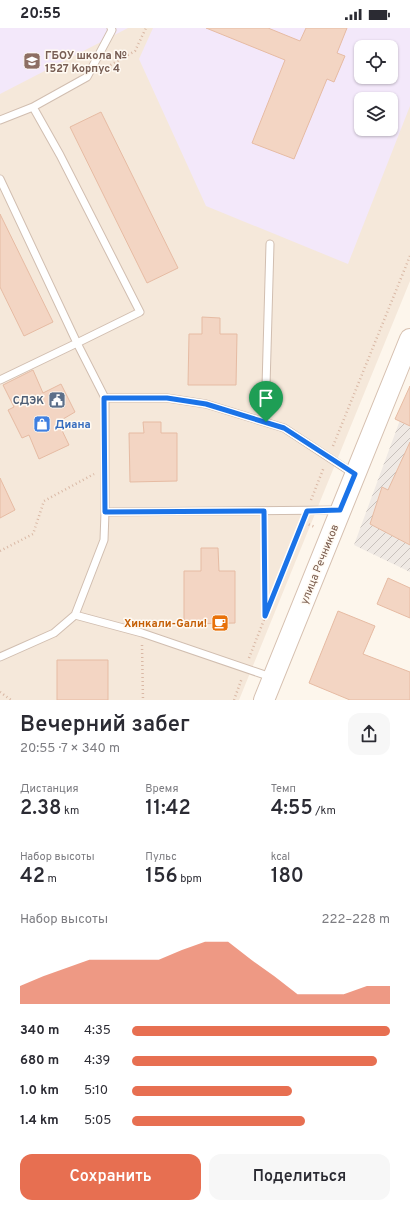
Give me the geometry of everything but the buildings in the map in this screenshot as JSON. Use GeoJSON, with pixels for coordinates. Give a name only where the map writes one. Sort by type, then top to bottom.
{"type":"FeatureCollection","features":[{"type":"Feature","properties":{"kind":"street","name":"улица Речников"},"geometry":{"type":"LineString","coordinates":[[264,700],[340,510],[409,347]]}},
{"type":"Feature","properties":{"kind":"lane"},"geometry":{"type":"LineString","coordinates":[[0,120],[33,107],[87,77],[112,30],[111,28]]}},
{"type":"Feature","properties":{"kind":"lane"},"geometry":{"type":"LineString","coordinates":[[0,380],[140,312],[60,155],[33,107]]}},
{"type":"Feature","properties":{"kind":"lane"},"geometry":{"type":"LineString","coordinates":[[0,179],[104,398],[105,468],[104,540],[75,615],[54,633],[0,657]]}},
{"type":"Feature","properties":{"kind":"lane"},"geometry":{"type":"LineString","coordinates":[[266,422],[270,244]]}},
{"type":"Feature","properties":{"kind":"lane"},"geometry":{"type":"LineString","coordinates":[[104,398],[167,398],[206,404],[266,422],[284,428],[355,474]]}},
{"type":"Feature","properties":{"kind":"lane"},"geometry":{"type":"LineString","coordinates":[[105,512],[340,510]]}},
{"type":"Feature","properties":{"kind":"lane"},"geometry":{"type":"LineString","coordinates":[[75,615],[142,633],[272,678]]}},
{"type":"Feature","properties":{"kind":"path"},"geometry":{"type":"LineString","coordinates":[[87,77],[136,51],[146,28]]}},
{"type":"Feature","properties":{"kind":"path"},"geometry":{"type":"LineString","coordinates":[[234,700],[265,616],[410,256]]}},
{"type":"Feature","properties":{"kind":"path"},"geometry":{"type":"LineString","coordinates":[[0,550],[33,534],[44,501],[105,468]]}},
{"type":"Feature","properties":{"kind":"path"},"geometry":{"type":"LineString","coordinates":[[264,511],[265,616]]}},
{"type":"Feature","properties":{"kind":"path"},"geometry":{"type":"LineString","coordinates":[[142,633],[143,700]]}},
{"type":"Feature","properties":{"kind":"path"},"geometry":{"type":"LineString","coordinates":[[0,692],[11,700]]}},
{"type":"Feature","properties":{"kind":"shaded area"},"geometry":{"type":"Polygon","coordinates":[[[0,28],[410,28],[410,281],[239,700],[0,700],[0,28]]]}},
{"type":"Feature","properties":{"kind":"shaded area","name":"ГБОУ школа № 1527 Корпус 4"},"geometry":{"type":"Polygon","coordinates":[[[0,28],[128,28],[0,94],[0,28]]]}},
{"type":"Feature","properties":{"kind":"shaded area"},"geometry":{"type":"Polygon","coordinates":[[[153,28],[410,28],[410,106],[348,264],[206,206],[139,59],[153,28]]]}},
{"type":"Feature","properties":{"kind":"shaded area"},"geometry":{"type":"Polygon","coordinates":[[[410,393],[410,572],[354,545],[410,393]]]}},
{"type":"Feature","properties":{"kind":"place","name":"ГБОУ школа № 1527 Корпус 4"},"geometry":{"type":"Point","coordinates":[32,61]}},
{"type":"Feature","properties":{"kind":"place","name":"СДЭК"},"geometry":{"type":"Point","coordinates":[57,400]}},
{"type":"Feature","properties":{"kind":"place","name":"Диана"},"geometry":{"type":"Point","coordinates":[42,424]}},
{"type":"Feature","properties":{"kind":"place","name":"Хинкали-Gали!"},"geometry":{"type":"Point","coordinates":[220,623]}},
{"type":"Feature","properties":{"kind":"route"},"geometry":{"type":"LineString","coordinates":[[104,398],[167,398],[206,404],[266,422],[284,428],[355,474],[340,510],[307,511],[265,616],[264,511],[105,512],[104,398]]}}]}
